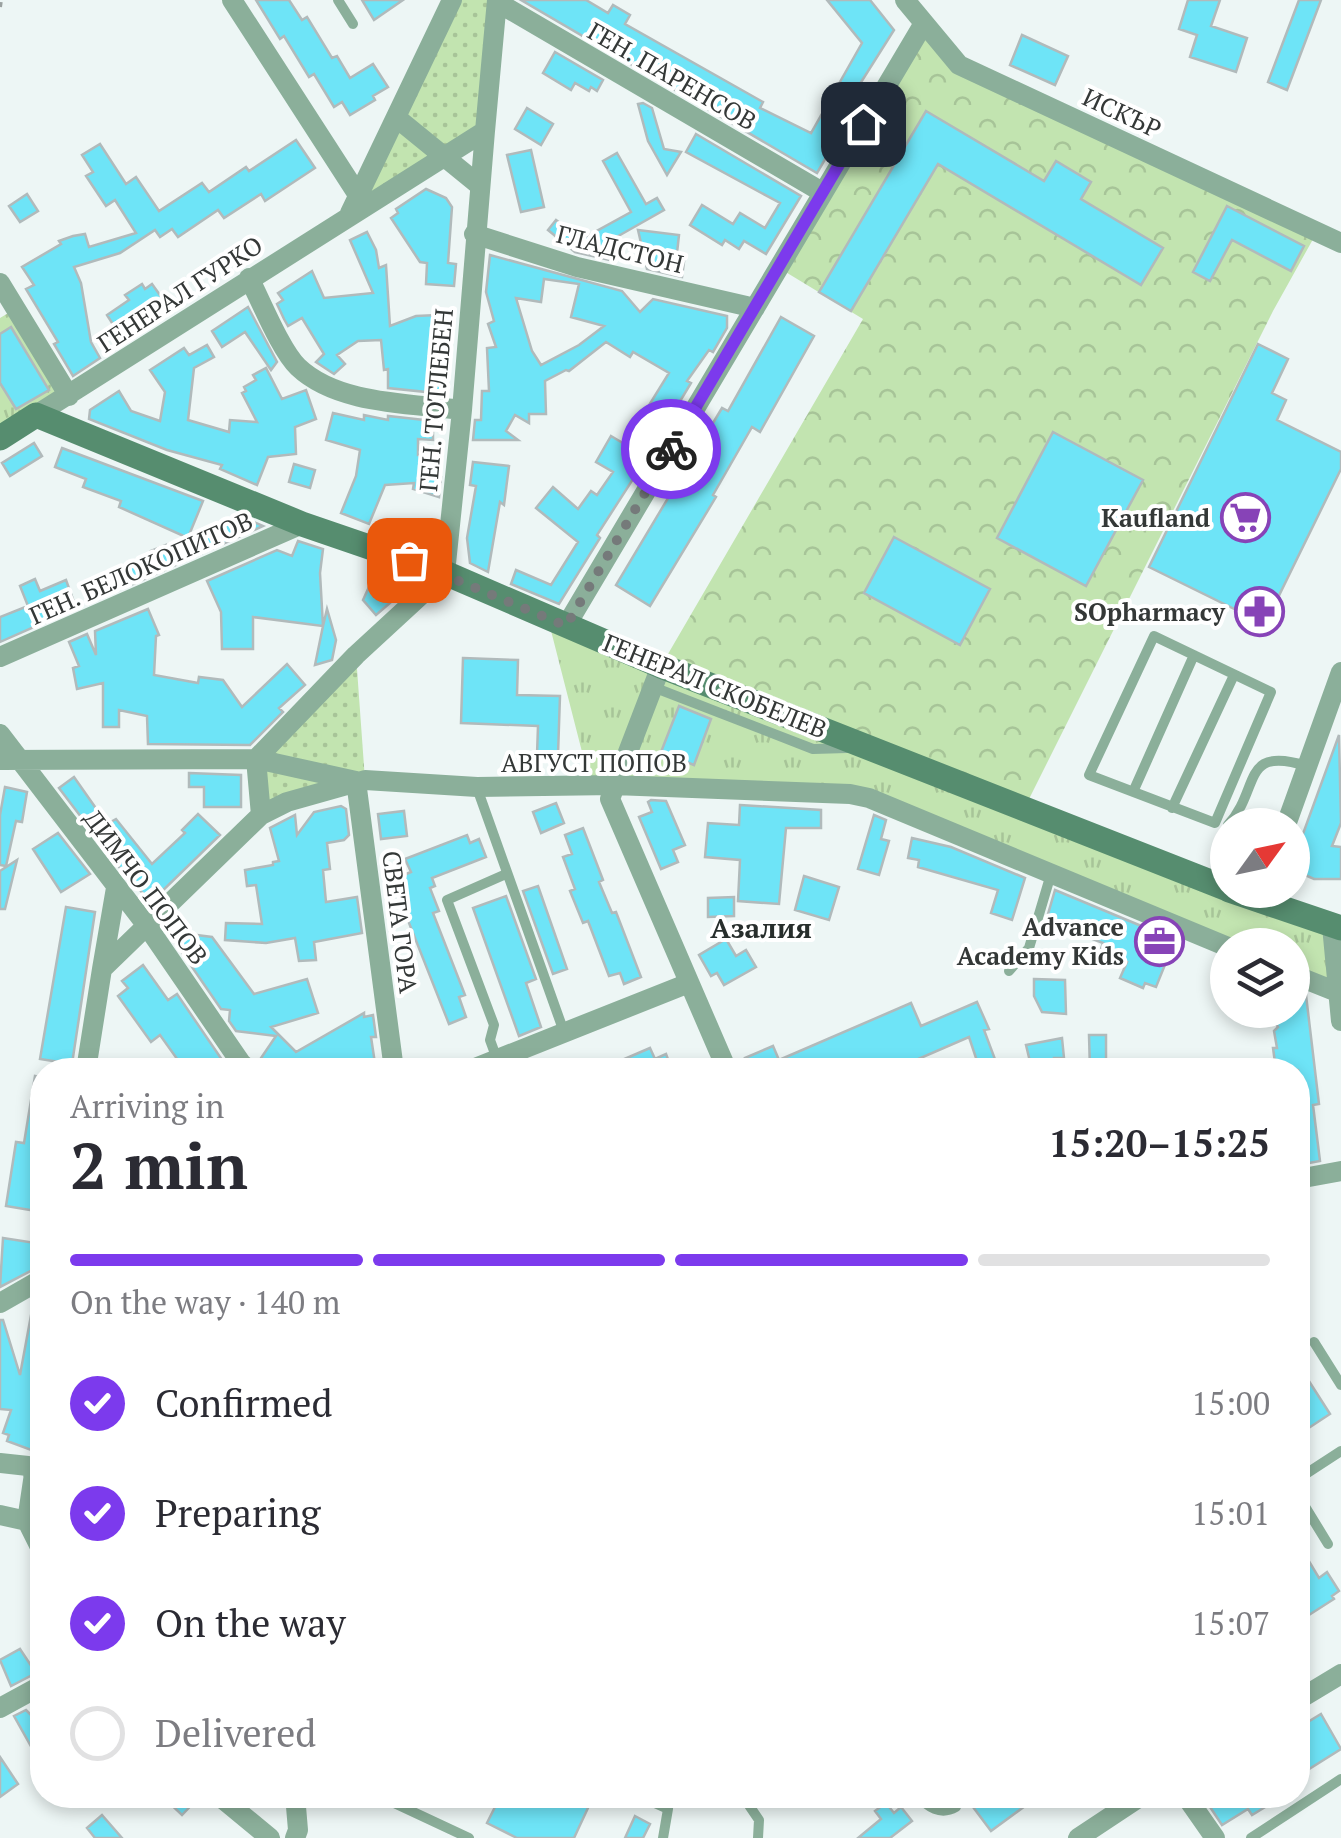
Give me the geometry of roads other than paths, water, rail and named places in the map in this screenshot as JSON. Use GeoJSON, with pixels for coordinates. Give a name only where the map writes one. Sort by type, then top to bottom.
{"type":"FeatureCollection","features":[{"type":"Feature","properties":{"kind":"street"},"geometry":{"type":"LineString","coordinates":[[232,0],[354,204]]}},
{"type":"Feature","properties":{"kind":"street"},"geometry":{"type":"LineString","coordinates":[[354,204],[452,0]]}},
{"type":"Feature","properties":{"kind":"street","name":"ИСКЪР"},"geometry":{"type":"LineString","coordinates":[[905,0],[959,64],[1341,243]]}},
{"type":"Feature","properties":{"kind":"street","name":"ГЕН. ТОТЛЕБЕН"},"geometry":{"type":"LineString","coordinates":[[445,573],[497,1]]}},
{"type":"Feature","properties":{"kind":"street","name":"ГЕН. ПАРЕНСОВ"},"geometry":{"type":"LineString","coordinates":[[497,1],[822,192]]}},
{"type":"Feature","properties":{"kind":"street"},"geometry":{"type":"LineString","coordinates":[[566,626],[924,23]]}},
{"type":"Feature","properties":{"kind":"street"},"geometry":{"type":"LineString","coordinates":[[398,119],[479,185]]}},
{"type":"Feature","properties":{"kind":"street","name":"ГЕНЕРАЛ ГУРКО"},"geometry":{"type":"LineString","coordinates":[[36,415],[249,278],[354,204],[485,131]]}},
{"type":"Feature","properties":{"kind":"street","name":"ГЛАДСТОН"},"geometry":{"type":"LineString","coordinates":[[474,234],[577,267],[755,308]]}},
{"type":"Feature","properties":{"kind":"street"},"geometry":{"type":"LineString","coordinates":[[249,278],[297,367],[329,386],[356,395],[462,410]]}},
{"type":"Feature","properties":{"kind":"street"},"geometry":{"type":"LineString","coordinates":[[0,283],[7,313],[69,396]]}},
{"type":"Feature","properties":{"kind":"street"},"geometry":{"type":"LineString","coordinates":[[0,438],[36,415]]}},
{"type":"Feature","properties":{"kind":"street","name":"ГЕНЕРАЛ СКОБЕЛЕВ"},"geometry":{"type":"LineString","coordinates":[[36,415],[302,524],[445,573],[566,626],[657,676],[872,748],[1210,883]]}},
{"type":"Feature","properties":{"kind":"street","name":"ГЕН. БЕЛОКОПИТОВ"},"geometry":{"type":"LineString","coordinates":[[0,657],[302,524]]}},
{"type":"Feature","properties":{"kind":"street"},"geometry":{"type":"LineString","coordinates":[[261,815],[256,759],[356,655],[445,573]]}},
{"type":"Feature","properties":{"kind":"street"},"geometry":{"type":"LineString","coordinates":[[1292,808],[1341,672]]}},
{"type":"Feature","properties":{"kind":"street"},"geometry":{"type":"LineString","coordinates":[[657,676],[610,799],[722,1058]]}},
{"type":"Feature","properties":{"kind":"street","name":"ДИМЧО ПОПОВ"},"geometry":{"type":"LineString","coordinates":[[0,734],[10,760],[147,926],[238,1058]]}},
{"type":"Feature","properties":{"kind":"street"},"geometry":{"type":"LineString","coordinates":[[10,760],[256,759],[356,780]]}},
{"type":"Feature","properties":{"kind":"street","name":"АВГУСТ ПОПОВ"},"geometry":{"type":"LineString","coordinates":[[102,969],[261,815],[356,780],[477,787],[614,786],[850,794],[870,798],[1210,939]]}},
{"type":"Feature","properties":{"kind":"street","name":"СВЕТА ГОРА"},"geometry":{"type":"LineString","coordinates":[[356,780],[392,1058]]}},
{"type":"Feature","properties":{"kind":"street"},"geometry":{"type":"LineString","coordinates":[[88,1058],[116,888]]}},
{"type":"Feature","properties":{"kind":"street","name":"ГЕНЕРАЛ СКОБЕЛЕВ"},"geometry":{"type":"LineString","coordinates":[[1289,908],[1336,927]]}},
{"type":"Feature","properties":{"kind":"street"},"geometry":{"type":"LineString","coordinates":[[1336,927],[1341,1021]]}},
{"type":"Feature","properties":{"kind":"street"},"geometry":{"type":"LineString","coordinates":[[1310,981],[1337,992]]}},
{"type":"Feature","properties":{"kind":"street"},"geometry":{"type":"LineString","coordinates":[[502,1058],[689,983]]}},
{"type":"Feature","properties":{"kind":"street"},"geometry":{"type":"LineString","coordinates":[[1310,1177],[1341,1171]]}},
{"type":"Feature","properties":{"kind":"street"},"geometry":{"type":"LineString","coordinates":[[0,1303],[30,1286]]}},
{"type":"Feature","properties":{"kind":"street"},"geometry":{"type":"LineString","coordinates":[[0,1463],[30,1469]]}},
{"type":"Feature","properties":{"kind":"street"},"geometry":{"type":"LineString","coordinates":[[30,1497],[26,1520],[30,1528]]}},
{"type":"Feature","properties":{"kind":"street"},"geometry":{"type":"LineString","coordinates":[[0,1515],[26,1520]]}},
{"type":"Feature","properties":{"kind":"street"},"geometry":{"type":"LineString","coordinates":[[1310,1693],[1341,1674]]}},
{"type":"Feature","properties":{"kind":"street"},"geometry":{"type":"LineString","coordinates":[[0,1708],[30,1691]]}},
{"type":"Feature","properties":{"kind":"street"},"geometry":{"type":"LineString","coordinates":[[234,1808],[270,1838]]}},
{"type":"Feature","properties":{"kind":"street"},"geometry":{"type":"LineString","coordinates":[[298,1808],[304,1835]]}},
{"type":"Feature","properties":{"kind":"street"},"geometry":{"type":"LineString","coordinates":[[1078,1838],[1123,1808]]}},
{"type":"Feature","properties":{"kind":"street"},"geometry":{"type":"LineString","coordinates":[[1194,1808],[1215,1838]]}},
{"type":"Feature","properties":{"kind":"lane"},"geometry":{"type":"LineString","coordinates":[[338,0],[353,24]]}},
{"type":"Feature","properties":{"kind":"lane"},"geometry":{"type":"LineString","coordinates":[[1210,821],[1089,775],[1154,636],[1271,692],[1221,808]]}},
{"type":"Feature","properties":{"kind":"lane"},"geometry":{"type":"LineString","coordinates":[[1134,792],[1194,655]]}},
{"type":"Feature","properties":{"kind":"lane"},"geometry":{"type":"LineString","coordinates":[[1172,808],[1234,674]]}},
{"type":"Feature","properties":{"kind":"lane"},"geometry":{"type":"LineString","coordinates":[[1238,808],[1260,766],[1270,759],[1306,766]]}},
{"type":"Feature","properties":{"kind":"lane"},"geometry":{"type":"LineString","coordinates":[[477,787],[564,1032]]}},
{"type":"Feature","properties":{"kind":"lane"},"geometry":{"type":"LineString","coordinates":[[1009,970],[1029,948],[1051,873]]}},
{"type":"Feature","properties":{"kind":"lane"},"geometry":{"type":"LineString","coordinates":[[485,1058],[494,1025],[447,900],[506,874]]}},
{"type":"Feature","properties":{"kind":"lane"},"geometry":{"type":"LineString","coordinates":[[1314,1342],[1341,1385]]}},
{"type":"Feature","properties":{"kind":"lane"},"geometry":{"type":"LineString","coordinates":[[1310,1471],[1341,1451]]}},
{"type":"Feature","properties":{"kind":"lane"},"geometry":{"type":"LineString","coordinates":[[1310,1515],[1328,1544]]}},
{"type":"Feature","properties":{"kind":"lane"},"geometry":{"type":"LineString","coordinates":[[1310,1799],[1341,1779]]}},
{"type":"Feature","properties":{"kind":"lane"},"geometry":{"type":"LineString","coordinates":[[406,1808],[469,1838]]}},
{"type":"Feature","properties":{"kind":"lane"},"geometry":{"type":"LineString","coordinates":[[663,1838],[666,1808]]}},
{"type":"Feature","properties":{"kind":"lane"},"geometry":{"type":"LineString","coordinates":[[750,1808],[759,1820],[758,1838]]}},
{"type":"Feature","properties":{"kind":"lane"},"geometry":{"type":"LineString","coordinates":[[1250,1838],[1296,1808]]}},
{"type":"Feature","properties":{"kind":"place","name":"Kaufland"},"geometry":{"type":"Point","coordinates":[1245,518]}},
{"type":"Feature","properties":{"kind":"place","name":"SOpharmacy"},"geometry":{"type":"Point","coordinates":[1260,612]}},
{"type":"Feature","properties":{"kind":"place","name":"Advance Academy Kids"},"geometry":{"type":"Point","coordinates":[1159,941]}},
{"type":"Feature","properties":{"kind":"district","name":"Азалия"},"geometry":{"type":"Point","coordinates":[761,928]}}]}
